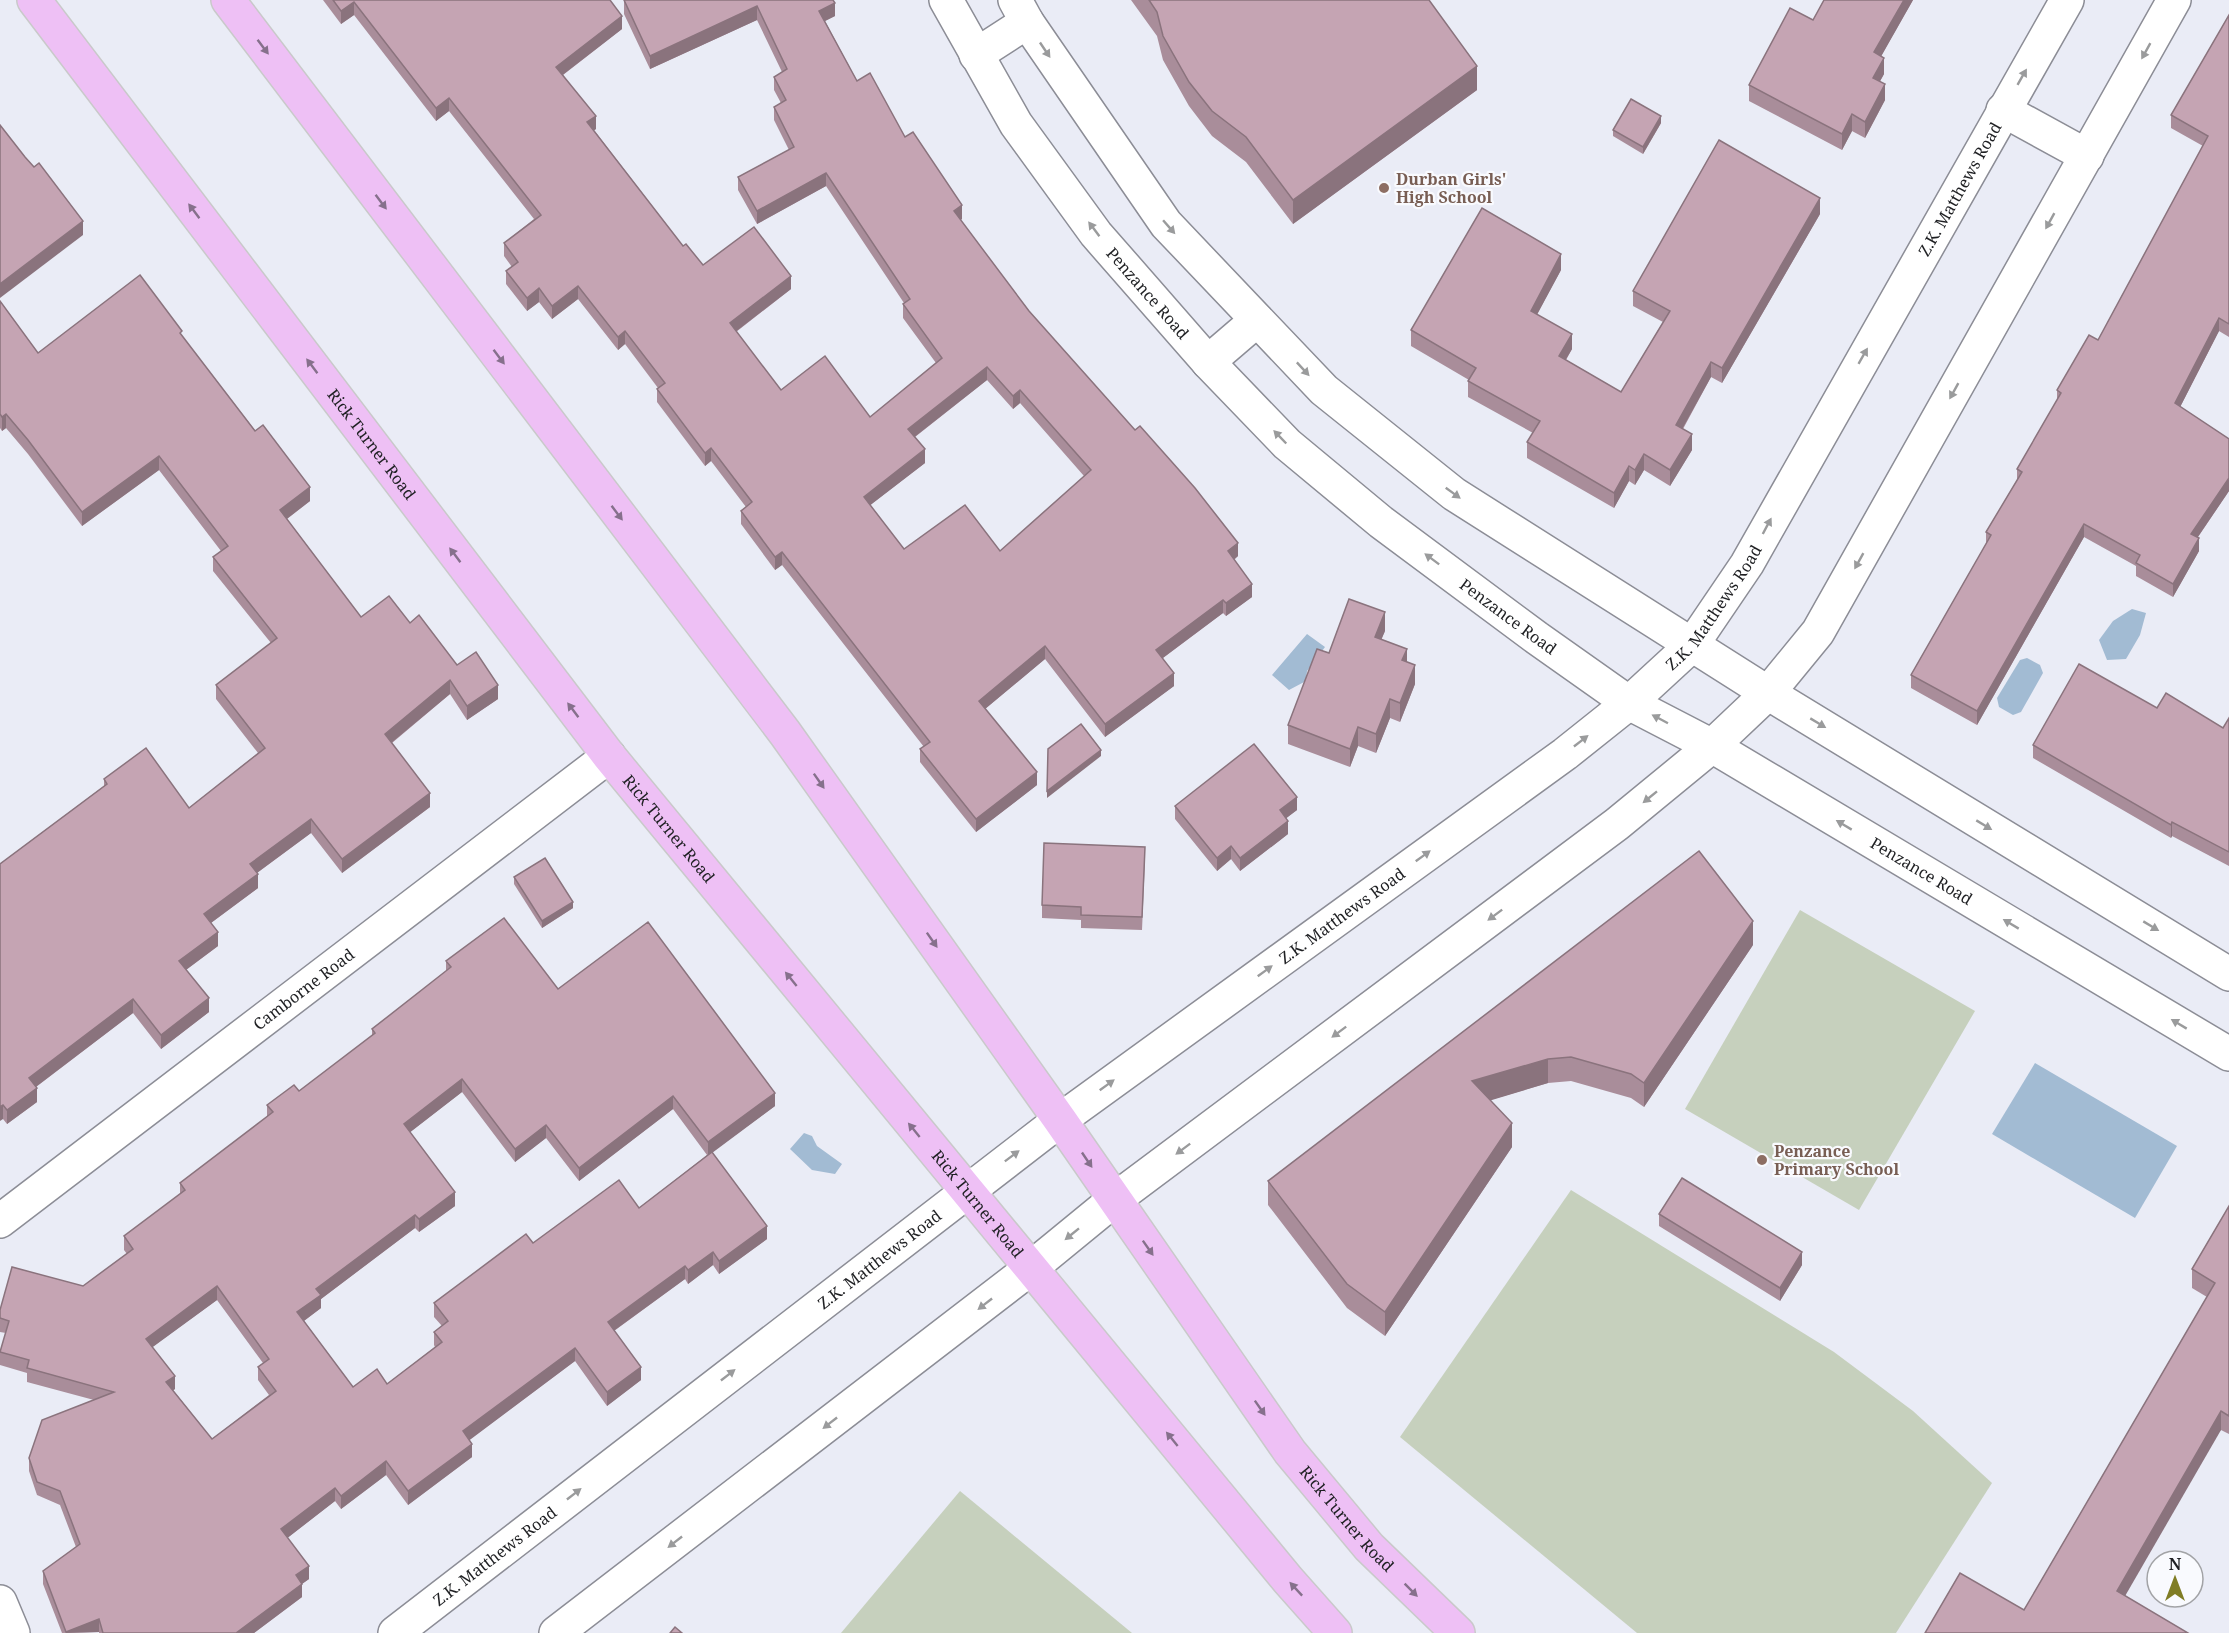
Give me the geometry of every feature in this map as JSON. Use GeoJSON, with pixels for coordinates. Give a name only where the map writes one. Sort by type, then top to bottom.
{"type":"FeatureCollection","features":[{"type":"Feature","properties":{"kind":"main road","name":"Rick Turner Road"},"geometry":{"type":"LineString","coordinates":[[34,0],[609,756],[965,1191],[1288,1580],[1335,1633]]}},
{"type":"Feature","properties":{"kind":"main road","name":"Rick Turner Road"},"geometry":{"type":"LineString","coordinates":[[228,0],[785,733],[1060,1120],[1290,1452],[1324,1496],[1369,1547],[1458,1633]]}},
{"type":"Feature","properties":{"kind":"street","name":"Penzance Road"},"geometry":{"type":"LineString","coordinates":[[946,0],[1016,124],[1096,234],[1208,362],[1287,444],[1381,522],[1629,703],[1712,746],[2229,1054]]}},
{"type":"Feature","properties":{"kind":"street","name":"Z.K. Matthews Road"},"geometry":{"type":"LineString","coordinates":[[395,1633],[965,1191],[1565,754],[1629,703],[1692,645],[1747,564],[2067,0]]}},
{"type":"Feature","properties":{"kind":"street"},"geometry":{"type":"LineString","coordinates":[[556,1633],[1031,1268],[1114,1200],[1617,824],[1712,746],[1768,693],[1818,632],[2174,0]]}},
{"type":"Feature","properties":{"kind":"street"},"geometry":{"type":"LineString","coordinates":[[976,56],[1021,11],[1166,224],[1323,390],[1454,494],[1768,693],[2229,974]]}},
{"type":"Feature","properties":{"kind":"street"},"geometry":{"type":"LineString","coordinates":[[2003,110],[2087,156]]}},
{"type":"Feature","properties":{"kind":"street"},"geometry":{"type":"LineString","coordinates":[[1208,362],[1257,320]]}},
{"type":"Feature","properties":{"kind":"street","name":"Camborne Road"},"geometry":{"type":"LineString","coordinates":[[0,1221],[609,756]]}},
{"type":"Feature","properties":{"kind":"street"},"geometry":{"type":"LineString","coordinates":[[0,1602],[13,1633]]}},
{"type":"Feature","properties":{"kind":"green space"},"geometry":{"type":"Polygon","coordinates":[[[1800,910],[1975,1011],[1859,1210],[1685,1109],[1800,910]]]}},
{"type":"Feature","properties":{"kind":"green space"},"geometry":{"type":"Polygon","coordinates":[[[1571,1190],[1834,1352],[1913,1411],[1992,1483],[1896,1633],[1637,1633],[1400,1437],[1571,1190]]]}},
{"type":"Feature","properties":{"kind":"green space"},"geometry":{"type":"Polygon","coordinates":[[[960,1491],[1132,1633],[841,1633],[960,1491]]]}},
{"type":"Feature","properties":{"kind":"water"},"geometry":{"type":"Polygon","coordinates":[[[2132,609],[2146,613],[2140,635],[2126,659],[2107,660],[2099,640],[2113,621],[2132,609]]]}},
{"type":"Feature","properties":{"kind":"water"},"geometry":{"type":"Polygon","coordinates":[[[1307,634],[1325,647],[1307,671],[1306,681],[1289,690],[1272,675],[1307,634]]]}},
{"type":"Feature","properties":{"kind":"water"},"geometry":{"type":"Polygon","coordinates":[[[2027,658],[2040,665],[2043,673],[2021,712],[2013,715],[1999,707],[1997,698],[2020,660],[2027,658]]]}},
{"type":"Feature","properties":{"kind":"water"},"geometry":{"type":"Polygon","coordinates":[[[2035,1063],[2177,1146],[2135,1218],[1992,1134],[2035,1063]]]}},
{"type":"Feature","properties":{"kind":"water"},"geometry":{"type":"Polygon","coordinates":[[[804,1133],[812,1136],[817,1146],[842,1164],[835,1174],[812,1170],[790,1149],[804,1133]]]}},
{"type":"Feature","properties":{"kind":"building"},"geometry":{"type":"Polygon","coordinates":[[[333,0],[610,0],[622,16],[556,67],[596,116],[587,122],[683,246],[686,244],[703,265],[754,227],[791,276],[730,323],[781,390],[825,356],[870,417],[942,358],[903,304],[910,299],[826,173],[757,211],[738,177],[794,147],[774,107],[786,100],[774,77],[787,69],[757,6],[650,56],[624,0],[833,0],[835,3],[819,11],[857,81],[870,73],[905,137],[913,132],[962,205],[954,211],[1029,311],[1135,430],[1140,426],[1195,488],[1238,543],[1228,551],[1252,584],[1226,603],[1223,600],[1156,650],[1174,673],[1105,724],[1045,646],[979,701],[1037,772],[976,819],[920,749],[930,742],[782,552],[775,557],[741,511],[752,502],[711,448],[705,453],[657,389],[665,383],[625,331],[618,337],[578,286],[552,306],[539,288],[527,298],[506,271],[518,262],[504,243],[541,215],[449,98],[436,108],[354,2],[341,11],[333,0]],[[987,367],[908,429],[925,449],[864,497],[904,549],[965,505],[1000,551],[1091,470],[1020,390],[1013,396],[987,367]]]}},
{"type":"Feature","properties":{"kind":"building"},"geometry":{"type":"Polygon","coordinates":[[[1149,0],[1429,0],[1477,66],[1293,200],[1246,137],[1212,111],[1189,82],[1163,36],[1157,12],[1149,0]]]}},
{"type":"Feature","properties":{"kind":"building"},"geometry":{"type":"Polygon","coordinates":[[[1824,0],[1904,0],[1874,52],[1884,58],[1873,78],[1885,84],[1865,122],[1852,114],[1842,134],[1749,85],[1790,8],[1813,20],[1824,0]]]}},
{"type":"Feature","properties":{"kind":"building"},"geometry":{"type":"Polygon","coordinates":[[[2229,15],[2229,324],[2219,318],[2175,403],[2229,439],[2229,478],[2191,534],[2199,538],[2173,584],[2136,563],[2140,555],[2084,524],[1977,711],[1911,675],[1991,535],[1986,532],[2022,472],[2017,469],[2061,393],[2057,390],[2089,335],[2098,340],[2208,136],[2171,115],[2229,15]]]}},
{"type":"Feature","properties":{"kind":"building"},"geometry":{"type":"Polygon","coordinates":[[[1631,99],[1661,116],[1643,147],[1613,130],[1631,99]]]}},
{"type":"Feature","properties":{"kind":"building"},"geometry":{"type":"Polygon","coordinates":[[[0,125],[34,167],[39,163],[83,221],[0,284],[0,125]]]}},
{"type":"Feature","properties":{"kind":"building"},"geometry":{"type":"Polygon","coordinates":[[[1719,140],[1820,198],[1722,368],[1711,362],[1676,425],[1692,434],[1670,470],[1644,454],[1635,470],[1629,466],[1614,493],[1527,442],[1540,421],[1468,381],[1476,368],[1411,330],[1482,208],[1561,254],[1531,311],[1572,334],[1559,356],[1621,392],[1670,311],[1633,291],[1719,140]]]}},
{"type":"Feature","properties":{"kind":"building"},"geometry":{"type":"Polygon","coordinates":[[[140,275],[182,331],[180,333],[255,431],[263,425],[310,487],[280,510],[361,617],[389,596],[410,623],[419,615],[457,665],[476,652],[498,685],[467,706],[450,680],[385,734],[430,793],[342,859],[311,819],[250,864],[258,874],[204,914],[218,932],[179,961],[209,998],[161,1035],[133,999],[29,1078],[37,1088],[7,1110],[3,1105],[0,1107],[0,864],[107,784],[104,779],[146,748],[189,808],[265,748],[216,685],[277,638],[213,557],[228,546],[159,456],[82,512],[28,440],[6,414],[2,417],[0,414],[0,301],[38,353],[140,275]]]}},
{"type":"Feature","properties":{"kind":"building"},"geometry":{"type":"Polygon","coordinates":[[[1349,599],[1385,612],[1375,637],[1407,649],[1402,660],[1415,665],[1400,703],[1390,699],[1376,734],[1358,727],[1350,749],[1288,725],[1317,649],[1329,653],[1349,599]]]}},
{"type":"Feature","properties":{"kind":"building"},"geometry":{"type":"Polygon","coordinates":[[[2079,664],[2157,708],[2166,693],[2223,728],[2229,718],[2229,852],[2172,822],[2171,825],[2033,745],[2079,664]]]}},
{"type":"Feature","properties":{"kind":"building"},"geometry":{"type":"Polygon","coordinates":[[[1081,724],[1101,750],[1047,791],[1048,749],[1081,724]]]}},
{"type":"Feature","properties":{"kind":"building"},"geometry":{"type":"Polygon","coordinates":[[[1254,744],[1297,797],[1280,810],[1288,821],[1240,858],[1231,846],[1217,858],[1175,806],[1254,744]]]}},
{"type":"Feature","properties":{"kind":"building"},"geometry":{"type":"Polygon","coordinates":[[[1044,843],[1145,847],[1142,917],[1081,915],[1081,907],[1042,905],[1044,843]]]}},
{"type":"Feature","properties":{"kind":"building"},"geometry":{"type":"Polygon","coordinates":[[[1699,851],[1753,921],[1644,1083],[1631,1074],[1571,1057],[1548,1059],[1472,1081],[1512,1123],[1385,1312],[1347,1284],[1268,1181],[1699,851]]]}},
{"type":"Feature","properties":{"kind":"building"},"geometry":{"type":"Polygon","coordinates":[[[545,858],[573,902],[542,921],[514,877],[545,858]]]}},
{"type":"Feature","properties":{"kind":"building"},"geometry":{"type":"Polygon","coordinates":[[[504,918],[558,989],[648,922],[775,1093],[708,1142],[673,1096],[579,1168],[546,1125],[515,1149],[462,1079],[404,1124],[455,1192],[419,1219],[415,1215],[316,1289],[321,1295],[297,1312],[353,1387],[377,1369],[387,1384],[442,1342],[434,1332],[448,1321],[434,1303],[526,1234],[533,1243],[619,1180],[639,1208],[712,1152],[767,1226],[719,1261],[713,1252],[688,1270],[685,1266],[608,1322],[641,1367],[607,1392],[575,1348],[463,1431],[472,1444],[408,1491],[386,1461],[341,1496],[335,1488],[281,1529],[309,1566],[296,1575],[302,1584],[236,1633],[103,1633],[99,1619],[66,1632],[43,1571],[80,1544],[60,1491],[37,1482],[29,1458],[42,1420],[114,1392],[27,1368],[29,1360],[0,1352],[9,1321],[0,1318],[0,1310],[12,1267],[83,1286],[133,1249],[124,1236],[185,1190],[180,1183],[273,1112],[267,1105],[294,1085],[299,1091],[375,1033],[372,1029],[451,967],[446,961],[504,918]],[[217,1286],[146,1339],[175,1376],[166,1382],[212,1439],[276,1391],[258,1367],[269,1359],[217,1286]]]}},
{"type":"Feature","properties":{"kind":"building"},"geometry":{"type":"Polygon","coordinates":[[[1682,1178],[1802,1252],[1780,1288],[1659,1214],[1682,1178]]]}},
{"type":"Feature","properties":{"kind":"building"},"geometry":{"type":"Polygon","coordinates":[[[2229,1206],[2229,1416],[2221,1411],[2117,1591],[2188,1633],[1925,1633],[1960,1573],[2024,1610],[2215,1283],[2192,1269],[2229,1206]]]}},
{"type":"Feature","properties":{"kind":"building"},"geometry":{"type":"Polygon","coordinates":[[[675,1627],[682,1633],[670,1633],[675,1627]]]}},
{"type":"Feature","properties":{"kind":"place","name":"Durban Girls' High School"},"geometry":{"type":"Point","coordinates":[1384,188]}},
{"type":"Feature","properties":{"kind":"place","name":"Penzance Primary School"},"geometry":{"type":"Point","coordinates":[1762,1160]}}]}
